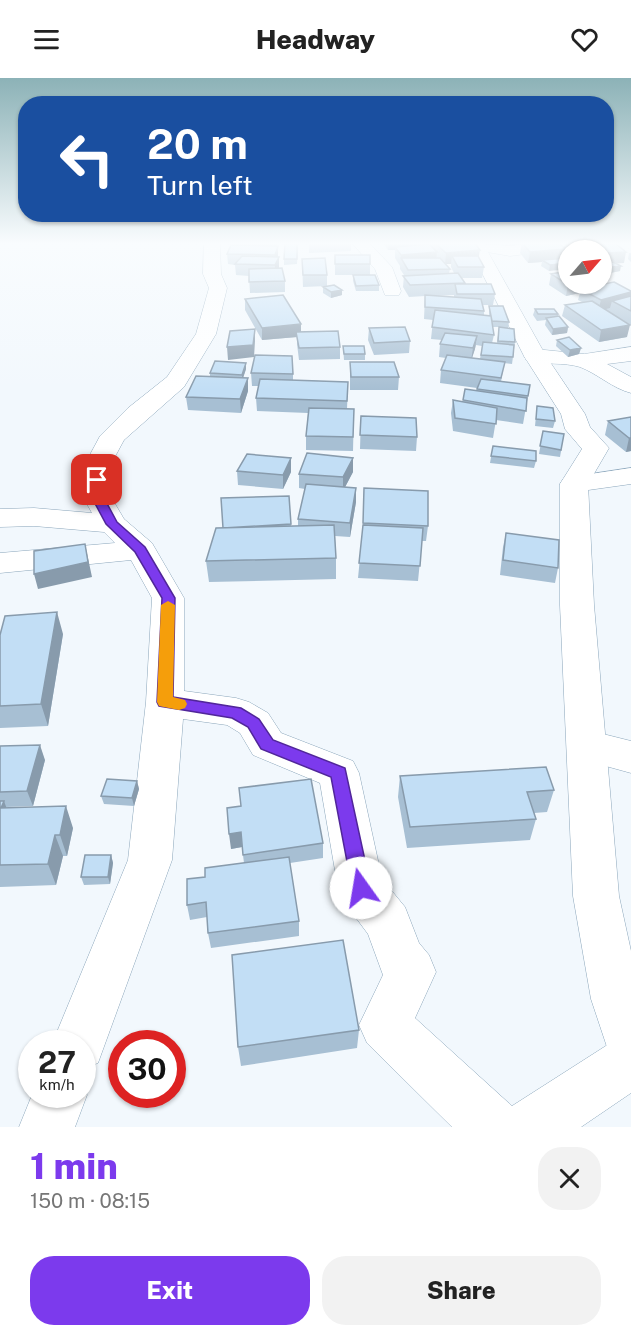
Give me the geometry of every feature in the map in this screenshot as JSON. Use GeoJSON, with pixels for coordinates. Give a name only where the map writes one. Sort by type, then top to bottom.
{"type":"FeatureCollection","features":[{"type":"Feature","properties":{"kind":"street"},"geometry":{"type":"LineString","coordinates":[[84,1030],[150,860],[165,702],[168,598],[97,496],[98,464],[113,436],[177,382],[206,334],[217,292]]}},
{"type":"Feature","properties":{"kind":"street"},"geometry":{"type":"LineString","coordinates":[[501,292],[535,356],[573,414],[578,429],[596,448],[574,483],[577,604],[596,896],[616,999],[631,1043]]}},
{"type":"Feature","properties":{"kind":"street"},"geometry":{"type":"LineString","coordinates":[[535,356],[584,361],[631,354]]}},
{"type":"Feature","properties":{"kind":"street"},"geometry":{"type":"LineString","coordinates":[[584,361],[631,386]]}},
{"type":"Feature","properties":{"kind":"street"},"geometry":{"type":"LineString","coordinates":[[574,483],[631,476]]}},
{"type":"Feature","properties":{"kind":"street"},"geometry":{"type":"LineString","coordinates":[[0,518],[34,517],[126,537]]}},
{"type":"Feature","properties":{"kind":"street"},"geometry":{"type":"LineString","coordinates":[[0,563],[126,537]]}},
{"type":"Feature","properties":{"kind":"street"},"geometry":{"type":"LineString","coordinates":[[165,702],[236,712],[254,723],[267,744],[339,772],[361,888],[388,923],[400,958],[411,972],[385,1025],[493,1127]]}},
{"type":"Feature","properties":{"kind":"street"},"geometry":{"type":"LineString","coordinates":[[586,746],[631,757]]}},
{"type":"Feature","properties":{"kind":"street"},"geometry":{"type":"LineString","coordinates":[[531,1127],[631,1061]]}},
{"type":"Feature","properties":{"kind":"street"},"geometry":{"type":"LineString","coordinates":[[47,1127],[54,1108]]}},
{"type":"Feature","properties":{"kind":"building"},"geometry":{"type":"Polygon","coordinates":[[[457,292],[494,292],[495,294],[457,294],[457,292]]]}},
{"type":"Feature","properties":{"kind":"building"},"geometry":{"type":"Polygon","coordinates":[[[612,292],[631,292],[601,300],[590,294],[612,294],[612,292]]]}},
{"type":"Feature","properties":{"kind":"building"},"geometry":{"type":"Polygon","coordinates":[[[283,295],[301,324],[262,328],[245,299],[283,295]]]}},
{"type":"Feature","properties":{"kind":"building"},"geometry":{"type":"Polygon","coordinates":[[[425,295],[481,299],[484,311],[425,307],[425,295]]]}},
{"type":"Feature","properties":{"kind":"building"},"geometry":{"type":"Polygon","coordinates":[[[631,296],[631,311],[612,301],[631,296]]]}},
{"type":"Feature","properties":{"kind":"building"},"geometry":{"type":"Polygon","coordinates":[[[592,301],[630,325],[601,330],[565,305],[592,301]]]}},
{"type":"Feature","properties":{"kind":"building"},"geometry":{"type":"Polygon","coordinates":[[[489,306],[503,306],[509,322],[492,321],[489,306]]]}},
{"type":"Feature","properties":{"kind":"building"},"geometry":{"type":"Polygon","coordinates":[[[535,309],[554,309],[558,314],[538,314],[535,309]]]}},
{"type":"Feature","properties":{"kind":"building"},"geometry":{"type":"Polygon","coordinates":[[[435,310],[491,316],[494,335],[432,327],[435,310]]]}},
{"type":"Feature","properties":{"kind":"building"},"geometry":{"type":"Polygon","coordinates":[[[559,316],[568,327],[553,329],[546,318],[559,316]]]}},
{"type":"Feature","properties":{"kind":"building"},"geometry":{"type":"Polygon","coordinates":[[[405,327],[410,341],[374,343],[369,328],[405,327]]]}},
{"type":"Feature","properties":{"kind":"building"},"geometry":{"type":"Polygon","coordinates":[[[499,327],[514,329],[515,342],[498,341],[499,327]]]}},
{"type":"Feature","properties":{"kind":"building"},"geometry":{"type":"Polygon","coordinates":[[[255,329],[253,345],[227,347],[230,331],[255,329]]]}},
{"type":"Feature","properties":{"kind":"building"},"geometry":{"type":"Polygon","coordinates":[[[338,331],[340,347],[299,348],[296,332],[338,331]]]}},
{"type":"Feature","properties":{"kind":"building"},"geometry":{"type":"Polygon","coordinates":[[[445,333],[477,336],[473,348],[440,344],[445,333]]]}},
{"type":"Feature","properties":{"kind":"building"},"geometry":{"type":"Polygon","coordinates":[[[569,337],[581,348],[570,350],[557,340],[569,337]]]}},
{"type":"Feature","properties":{"kind":"building"},"geometry":{"type":"Polygon","coordinates":[[[483,342],[514,345],[513,357],[481,355],[483,342]]]}},
{"type":"Feature","properties":{"kind":"building"},"geometry":{"type":"Polygon","coordinates":[[[343,346],[364,346],[365,354],[344,354],[343,346]]]}},
{"type":"Feature","properties":{"kind":"building"},"geometry":{"type":"Polygon","coordinates":[[[255,355],[292,356],[293,374],[251,373],[255,355]]]}},
{"type":"Feature","properties":{"kind":"building"},"geometry":{"type":"Polygon","coordinates":[[[447,355],[505,362],[501,378],[441,370],[447,355]]]}},
{"type":"Feature","properties":{"kind":"building"},"geometry":{"type":"Polygon","coordinates":[[[215,361],[246,363],[242,375],[210,373],[215,361]]]}},
{"type":"Feature","properties":{"kind":"building"},"geometry":{"type":"Polygon","coordinates":[[[350,362],[394,362],[399,377],[351,377],[350,362]]]}},
{"type":"Feature","properties":{"kind":"building"},"geometry":{"type":"Polygon","coordinates":[[[196,376],[248,378],[240,399],[186,397],[196,376]]]}},
{"type":"Feature","properties":{"kind":"building"},"geometry":{"type":"Polygon","coordinates":[[[260,379],[348,382],[347,401],[256,398],[260,379]]]}},
{"type":"Feature","properties":{"kind":"building"},"geometry":{"type":"Polygon","coordinates":[[[481,379],[530,385],[528,396],[477,389],[481,379]]]}},
{"type":"Feature","properties":{"kind":"building"},"geometry":{"type":"Polygon","coordinates":[[[465,389],[527,398],[526,411],[463,400],[465,389]]]}},
{"type":"Feature","properties":{"kind":"building"},"geometry":{"type":"Polygon","coordinates":[[[453,400],[497,408],[496,424],[455,418],[453,400]]]}},
{"type":"Feature","properties":{"kind":"building"},"geometry":{"type":"Polygon","coordinates":[[[537,406],[553,408],[555,421],[536,419],[537,406]]]}},
{"type":"Feature","properties":{"kind":"building"},"geometry":{"type":"Polygon","coordinates":[[[309,408],[354,409],[353,437],[306,436],[309,408]]]}},
{"type":"Feature","properties":{"kind":"building"},"geometry":{"type":"Polygon","coordinates":[[[361,416],[416,418],[417,437],[360,435],[361,416]]]}},
{"type":"Feature","properties":{"kind":"building"},"geometry":{"type":"Polygon","coordinates":[[[631,417],[631,438],[608,421],[631,417]]]}},
{"type":"Feature","properties":{"kind":"building"},"geometry":{"type":"Polygon","coordinates":[[[543,431],[564,434],[561,450],[540,446],[543,431]]]}},
{"type":"Feature","properties":{"kind":"building"},"geometry":{"type":"Polygon","coordinates":[[[493,446],[536,451],[536,461],[491,456],[493,446]]]}},
{"type":"Feature","properties":{"kind":"building"},"geometry":{"type":"Polygon","coordinates":[[[307,453],[353,458],[343,477],[299,474],[307,453]]]}},
{"type":"Feature","properties":{"kind":"building"},"geometry":{"type":"Polygon","coordinates":[[[247,454],[291,458],[283,475],[237,471],[247,454]]]}},
{"type":"Feature","properties":{"kind":"building"},"geometry":{"type":"Polygon","coordinates":[[[306,484],[356,488],[350,523],[298,519],[306,484]]]}},
{"type":"Feature","properties":{"kind":"building"},"geometry":{"type":"Polygon","coordinates":[[[364,488],[428,491],[428,526],[363,523],[364,488]]]}},
{"type":"Feature","properties":{"kind":"building"},"geometry":{"type":"Polygon","coordinates":[[[289,496],[291,524],[223,528],[221,498],[289,496]]]}},
{"type":"Feature","properties":{"kind":"building"},"geometry":{"type":"Polygon","coordinates":[[[334,525],[336,558],[206,561],[216,528],[334,525]]]}},
{"type":"Feature","properties":{"kind":"building"},"geometry":{"type":"Polygon","coordinates":[[[363,525],[423,528],[420,566],[359,563],[363,525]]]}},
{"type":"Feature","properties":{"kind":"building"},"geometry":{"type":"Polygon","coordinates":[[[506,533],[559,540],[558,568],[503,560],[506,533]]]}},
{"type":"Feature","properties":{"kind":"building"},"geometry":{"type":"Polygon","coordinates":[[[85,544],[88,562],[34,574],[34,551],[85,544]]]}},
{"type":"Feature","properties":{"kind":"building"},"geometry":{"type":"Polygon","coordinates":[[[57,612],[41,704],[0,706],[0,635],[5,616],[57,612]]]}},
{"type":"Feature","properties":{"kind":"building"},"geometry":{"type":"Polygon","coordinates":[[[40,745],[27,791],[0,792],[0,746],[40,745]]]}},
{"type":"Feature","properties":{"kind":"building"},"geometry":{"type":"Polygon","coordinates":[[[546,767],[554,790],[527,792],[536,819],[410,827],[400,776],[546,767]]]}},
{"type":"Feature","properties":{"kind":"building"},"geometry":{"type":"Polygon","coordinates":[[[107,779],[137,781],[132,798],[101,796],[107,779]]]}},
{"type":"Feature","properties":{"kind":"building"},"geometry":{"type":"Polygon","coordinates":[[[311,779],[323,843],[243,855],[241,832],[229,834],[227,808],[241,806],[239,788],[311,779]]]}},
{"type":"Feature","properties":{"kind":"building"},"geometry":{"type":"Polygon","coordinates":[[[0,801],[4,801],[1,808],[66,806],[60,835],[55,835],[48,864],[0,865],[0,801]]]}},
{"type":"Feature","properties":{"kind":"building"},"geometry":{"type":"Polygon","coordinates":[[[85,855],[111,855],[108,877],[81,877],[85,855]]]}},
{"type":"Feature","properties":{"kind":"building"},"geometry":{"type":"Polygon","coordinates":[[[289,857],[299,921],[208,933],[206,902],[187,905],[187,879],[205,877],[205,868],[289,857]]]}},
{"type":"Feature","properties":{"kind":"building"},"geometry":{"type":"Polygon","coordinates":[[[343,940],[359,1030],[238,1047],[232,955],[343,940]]]}},
{"type":"Feature","properties":{"kind":"slow traffic"},"geometry":{"type":"LineString","coordinates":[[168,605],[165,702],[179,704]]}},
{"type":"Feature","properties":{"kind":"route"},"geometry":{"type":"LineString","coordinates":[[97,480],[97,496],[112,524],[141,550],[168,598],[165,702],[236,712],[254,723],[267,744],[339,772],[361,888]]}}]}
